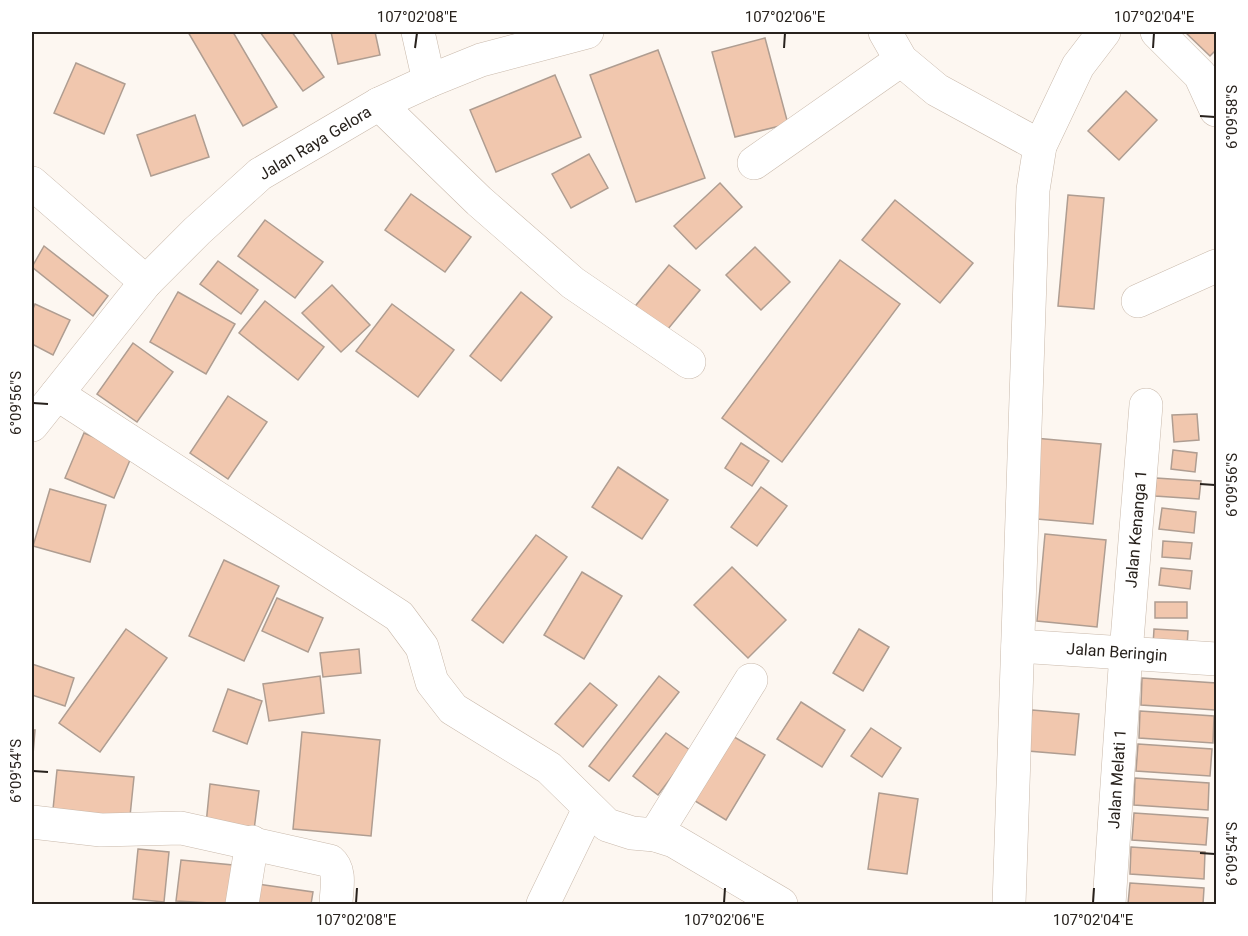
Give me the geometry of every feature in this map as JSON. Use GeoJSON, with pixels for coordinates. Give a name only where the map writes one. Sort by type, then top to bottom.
{"type":"FeatureCollection","features":[{"type":"Feature","properties":{"kind":"street"},"geometry":{"type":"LineString","coordinates":[[418,32],[429,81]]}},
{"type":"Feature","properties":{"kind":"street","name":"Jalan Raya Gelora"},"geometry":{"type":"LineString","coordinates":[[32,425],[146,282],[197,231],[260,174],[379,104],[429,81],[481,60],[587,32]]}},
{"type":"Feature","properties":{"kind":"street"},"geometry":{"type":"LineString","coordinates":[[885,32],[902,60],[937,90],[1040,146]]}},
{"type":"Feature","properties":{"kind":"street"},"geometry":{"type":"LineString","coordinates":[[1009,904],[1033,190],[1040,146],[1078,66],[1104,32]]}},
{"type":"Feature","properties":{"kind":"street"},"geometry":{"type":"LineString","coordinates":[[1157,32],[1200,75],[1216,110]]}},
{"type":"Feature","properties":{"kind":"street"},"geometry":{"type":"LineString","coordinates":[[754,163],[902,60]]}},
{"type":"Feature","properties":{"kind":"street"},"geometry":{"type":"LineString","coordinates":[[379,104],[479,201],[573,283],[689,362]]}},
{"type":"Feature","properties":{"kind":"street"},"geometry":{"type":"LineString","coordinates":[[32,183],[146,282]]}},
{"type":"Feature","properties":{"kind":"street"},"geometry":{"type":"LineString","coordinates":[[1138,301],[1216,266]]}},
{"type":"Feature","properties":{"kind":"street"},"geometry":{"type":"LineString","coordinates":[[57,394],[399,616],[422,647],[432,682],[448,704],[549,768],[607,825],[632,833],[655,835],[683,846],[781,904]]}},
{"type":"Feature","properties":{"kind":"street","name":"Jalan Kenanga 1"},"geometry":{"type":"LineString","coordinates":[[1126,653],[1146,405]]}},
{"type":"Feature","properties":{"kind":"street","name":"Jalan Beringin"},"geometry":{"type":"LineString","coordinates":[[1018,646],[1216,659]]}},
{"type":"Feature","properties":{"kind":"street","name":"Jalan Melati 1"},"geometry":{"type":"LineString","coordinates":[[1109,904],[1126,653]]}},
{"type":"Feature","properties":{"kind":"street"},"geometry":{"type":"LineString","coordinates":[[655,835],[751,680]]}},
{"type":"Feature","properties":{"kind":"street"},"geometry":{"type":"LineString","coordinates":[[543,904],[589,809]]}},
{"type":"Feature","properties":{"kind":"street"},"geometry":{"type":"LineString","coordinates":[[32,822],[101,830],[181,828],[330,861],[335,865],[337,876],[336,904]]}},
{"type":"Feature","properties":{"kind":"street"},"geometry":{"type":"LineString","coordinates":[[242,904],[252,842]]}},
{"type":"Feature","properties":{"kind":"building"},"geometry":{"type":"Polygon","coordinates":[[[188,32],[233,32],[277,107],[243,126],[188,32]]]}},
{"type":"Feature","properties":{"kind":"building"},"geometry":{"type":"Polygon","coordinates":[[[260,32],[292,32],[324,77],[303,91],[260,32]]]}},
{"type":"Feature","properties":{"kind":"building"},"geometry":{"type":"Polygon","coordinates":[[[331,32],[375,32],[380,55],[338,64],[331,32]]]}},
{"type":"Feature","properties":{"kind":"building"},"geometry":{"type":"Polygon","coordinates":[[[1185,32],[1216,32],[1216,50],[1210,56],[1185,32]]]}},
{"type":"Feature","properties":{"kind":"building"},"geometry":{"type":"Polygon","coordinates":[[[765,38],[788,124],[735,137],[712,52],[765,38]]]}},
{"type":"Feature","properties":{"kind":"building"},"geometry":{"type":"Polygon","coordinates":[[[658,50],[705,178],[636,202],[590,75],[658,50]]]}},
{"type":"Feature","properties":{"kind":"building"},"geometry":{"type":"Polygon","coordinates":[[[76,63],[125,84],[104,134],[54,113],[76,63]]]}},
{"type":"Feature","properties":{"kind":"building"},"geometry":{"type":"Polygon","coordinates":[[[555,75],[581,137],[496,172],[470,110],[555,75]]]}},
{"type":"Feature","properties":{"kind":"building"},"geometry":{"type":"Polygon","coordinates":[[[1126,91],[1157,120],[1119,160],[1088,131],[1126,91]]]}},
{"type":"Feature","properties":{"kind":"building"},"geometry":{"type":"Polygon","coordinates":[[[195,115],[209,157],[151,176],[137,135],[195,115]]]}},
{"type":"Feature","properties":{"kind":"building"},"geometry":{"type":"Polygon","coordinates":[[[589,154],[608,188],[571,208],[552,174],[589,154]]]}},
{"type":"Feature","properties":{"kind":"building"},"geometry":{"type":"Polygon","coordinates":[[[720,183],[742,207],[696,249],[674,226],[720,183]]]}},
{"type":"Feature","properties":{"kind":"building"},"geometry":{"type":"Polygon","coordinates":[[[411,194],[471,237],[445,272],[385,230],[411,194]]]}},
{"type":"Feature","properties":{"kind":"building"},"geometry":{"type":"Polygon","coordinates":[[[1068,195],[1104,198],[1094,309],[1058,306],[1068,195]]]}},
{"type":"Feature","properties":{"kind":"building"},"geometry":{"type":"Polygon","coordinates":[[[895,200],[973,263],[940,303],[862,240],[895,200]]]}},
{"type":"Feature","properties":{"kind":"building"},"geometry":{"type":"Polygon","coordinates":[[[265,220],[323,262],[295,298],[238,256],[265,220]]]}},
{"type":"Feature","properties":{"kind":"building"},"geometry":{"type":"Polygon","coordinates":[[[44,246],[108,296],[93,316],[32,267],[44,246]]]}},
{"type":"Feature","properties":{"kind":"building"},"geometry":{"type":"Polygon","coordinates":[[[755,247],[790,282],[761,310],[726,275],[755,247]]]}},
{"type":"Feature","properties":{"kind":"building"},"geometry":{"type":"Polygon","coordinates":[[[840,260],[900,304],[782,462],[722,418],[840,260]]]}},
{"type":"Feature","properties":{"kind":"building"},"geometry":{"type":"Polygon","coordinates":[[[218,261],[258,290],[241,314],[200,284],[218,261]]]}},
{"type":"Feature","properties":{"kind":"building"},"geometry":{"type":"Polygon","coordinates":[[[669,265],[700,290],[663,335],[632,310],[669,265]]]}},
{"type":"Feature","properties":{"kind":"building"},"geometry":{"type":"Polygon","coordinates":[[[332,285],[370,325],[341,352],[302,313],[332,285]]]}},
{"type":"Feature","properties":{"kind":"building"},"geometry":{"type":"Polygon","coordinates":[[[178,292],[235,324],[206,374],[150,342],[178,292]]]}},
{"type":"Feature","properties":{"kind":"building"},"geometry":{"type":"Polygon","coordinates":[[[521,292],[552,317],[501,381],[470,356],[521,292]]]}},
{"type":"Feature","properties":{"kind":"building"},"geometry":{"type":"Polygon","coordinates":[[[265,301],[324,347],[298,380],[239,333],[265,301]]]}},
{"type":"Feature","properties":{"kind":"building"},"geometry":{"type":"Polygon","coordinates":[[[35,304],[70,320],[53,355],[32,344],[32,311],[35,304]]]}},
{"type":"Feature","properties":{"kind":"building"},"geometry":{"type":"Polygon","coordinates":[[[392,304],[454,350],[418,397],[356,351],[392,304]]]}},
{"type":"Feature","properties":{"kind":"building"},"geometry":{"type":"Polygon","coordinates":[[[133,343],[173,372],[137,422],[97,394],[133,343]]]}},
{"type":"Feature","properties":{"kind":"building"},"geometry":{"type":"Polygon","coordinates":[[[228,396],[267,422],[228,479],[190,453],[228,396]]]}},
{"type":"Feature","properties":{"kind":"building"},"geometry":{"type":"Polygon","coordinates":[[[1197,414],[1199,440],[1174,442],[1172,415],[1197,414]]]}},
{"type":"Feature","properties":{"kind":"building"},"geometry":{"type":"Polygon","coordinates":[[[84,433],[133,453],[114,498],[65,478],[84,433]]]}},
{"type":"Feature","properties":{"kind":"building"},"geometry":{"type":"Polygon","coordinates":[[[1034,438],[1101,444],[1093,524],[1026,518],[1034,438]]]}},
{"type":"Feature","properties":{"kind":"building"},"geometry":{"type":"Polygon","coordinates":[[[741,443],[769,461],[752,486],[725,468],[741,443]]]}},
{"type":"Feature","properties":{"kind":"building"},"geometry":{"type":"Polygon","coordinates":[[[1173,450],[1197,453],[1195,472],[1171,469],[1173,450]]]}},
{"type":"Feature","properties":{"kind":"building"},"geometry":{"type":"Polygon","coordinates":[[[618,467],[668,500],[642,539],[592,507],[618,467]]]}},
{"type":"Feature","properties":{"kind":"building"},"geometry":{"type":"Polygon","coordinates":[[[1156,478],[1201,481],[1199,499],[1155,496],[1156,478]]]}},
{"type":"Feature","properties":{"kind":"building"},"geometry":{"type":"Polygon","coordinates":[[[761,487],[787,506],[757,546],[731,527],[761,487]]]}},
{"type":"Feature","properties":{"kind":"building"},"geometry":{"type":"Polygon","coordinates":[[[50,489],[106,505],[90,562],[33,546],[50,489]]]}},
{"type":"Feature","properties":{"kind":"building"},"geometry":{"type":"Polygon","coordinates":[[[1162,508],[1196,512],[1194,533],[1159,529],[1162,508]]]}},
{"type":"Feature","properties":{"kind":"building"},"geometry":{"type":"Polygon","coordinates":[[[1045,534],[1106,540],[1097,627],[1037,621],[1045,534]]]}},
{"type":"Feature","properties":{"kind":"building"},"geometry":{"type":"Polygon","coordinates":[[[536,535],[567,557],[503,643],[472,620],[536,535]]]}},
{"type":"Feature","properties":{"kind":"building"},"geometry":{"type":"Polygon","coordinates":[[[1163,541],[1192,543],[1190,559],[1162,557],[1163,541]]]}},
{"type":"Feature","properties":{"kind":"building"},"geometry":{"type":"Polygon","coordinates":[[[224,560],[279,586],[244,661],[189,636],[224,560]]]}},
{"type":"Feature","properties":{"kind":"building"},"geometry":{"type":"Polygon","coordinates":[[[732,567],[786,620],[748,658],[694,605],[732,567]]]}},
{"type":"Feature","properties":{"kind":"building"},"geometry":{"type":"Polygon","coordinates":[[[1161,568],[1192,571],[1190,589],[1159,585],[1161,568]]]}},
{"type":"Feature","properties":{"kind":"building"},"geometry":{"type":"Polygon","coordinates":[[[582,572],[622,596],[584,659],[544,635],[582,572]]]}},
{"type":"Feature","properties":{"kind":"building"},"geometry":{"type":"Polygon","coordinates":[[[277,598],[323,618],[308,652],[262,631],[277,598]]]}},
{"type":"Feature","properties":{"kind":"building"},"geometry":{"type":"Polygon","coordinates":[[[1155,602],[1187,602],[1187,618],[1155,618],[1155,602]]]}},
{"type":"Feature","properties":{"kind":"building"},"geometry":{"type":"Polygon","coordinates":[[[126,629],[167,658],[100,752],[59,723],[126,629]]]}},
{"type":"Feature","properties":{"kind":"building"},"geometry":{"type":"Polygon","coordinates":[[[859,629],[889,647],[863,691],[833,673],[859,629]]]}},
{"type":"Feature","properties":{"kind":"building"},"geometry":{"type":"Polygon","coordinates":[[[1154,629],[1188,631],[1187,647],[1153,645],[1154,629]]]}},
{"type":"Feature","properties":{"kind":"building"},"geometry":{"type":"Polygon","coordinates":[[[359,649],[361,673],[323,677],[320,653],[359,649]]]}},
{"type":"Feature","properties":{"kind":"building"},"geometry":{"type":"Polygon","coordinates":[[[32,664],[74,678],[65,706],[32,695],[32,664]]]}},
{"type":"Feature","properties":{"kind":"building"},"geometry":{"type":"Polygon","coordinates":[[[320,676],[324,713],[269,721],[263,684],[320,676]]]}},
{"type":"Feature","properties":{"kind":"building"},"geometry":{"type":"Polygon","coordinates":[[[659,676],[679,692],[609,781],[589,766],[659,676]]]}},
{"type":"Feature","properties":{"kind":"building"},"geometry":{"type":"Polygon","coordinates":[[[1142,678],[1216,683],[1215,710],[1141,705],[1142,678]]]}},
{"type":"Feature","properties":{"kind":"building"},"geometry":{"type":"Polygon","coordinates":[[[590,683],[617,705],[583,747],[555,724],[590,683]]]}},
{"type":"Feature","properties":{"kind":"building"},"geometry":{"type":"Polygon","coordinates":[[[228,689],[262,701],[247,744],[213,731],[228,689]]]}},
{"type":"Feature","properties":{"kind":"building"},"geometry":{"type":"Polygon","coordinates":[[[801,702],[845,730],[822,767],[777,739],[801,702]]]}},
{"type":"Feature","properties":{"kind":"building"},"geometry":{"type":"Polygon","coordinates":[[[1032,710],[1079,714],[1075,755],[1028,751],[1032,710]]]}},
{"type":"Feature","properties":{"kind":"building"},"geometry":{"type":"Polygon","coordinates":[[[1140,711],[1214,716],[1213,743],[1139,738],[1140,711]]]}},
{"type":"Feature","properties":{"kind":"building"},"geometry":{"type":"Polygon","coordinates":[[[871,728],[901,748],[882,777],[851,756],[871,728]]]}},
{"type":"Feature","properties":{"kind":"building"},"geometry":{"type":"Polygon","coordinates":[[[32,730],[35,730],[32,767],[32,730]]]}},
{"type":"Feature","properties":{"kind":"building"},"geometry":{"type":"Polygon","coordinates":[[[724,731],[765,755],[726,820],[687,796],[724,731]]]}},
{"type":"Feature","properties":{"kind":"building"},"geometry":{"type":"Polygon","coordinates":[[[302,732],[380,740],[371,836],[293,829],[302,732]]]}},
{"type":"Feature","properties":{"kind":"building"},"geometry":{"type":"Polygon","coordinates":[[[666,733],[691,751],[658,795],[633,776],[666,733]]]}},
{"type":"Feature","properties":{"kind":"building"},"geometry":{"type":"Polygon","coordinates":[[[1138,744],[1212,749],[1210,776],[1136,771],[1138,744]]]}},
{"type":"Feature","properties":{"kind":"building"},"geometry":{"type":"Polygon","coordinates":[[[57,770],[134,777],[129,826],[52,819],[57,770]]]}},
{"type":"Feature","properties":{"kind":"building"},"geometry":{"type":"Polygon","coordinates":[[[1135,778],[1209,783],[1208,810],[1134,805],[1135,778]]]}},
{"type":"Feature","properties":{"kind":"building"},"geometry":{"type":"Polygon","coordinates":[[[210,784],[259,791],[254,830],[206,824],[210,784]]]}},
{"type":"Feature","properties":{"kind":"building"},"geometry":{"type":"Polygon","coordinates":[[[879,793],[918,799],[907,874],[868,869],[879,793]]]}},
{"type":"Feature","properties":{"kind":"building"},"geometry":{"type":"Polygon","coordinates":[[[1134,813],[1208,818],[1206,845],[1132,840],[1134,813]]]}},
{"type":"Feature","properties":{"kind":"building"},"geometry":{"type":"Polygon","coordinates":[[[1131,847],[1205,852],[1204,879],[1130,874],[1131,847]]]}},
{"type":"Feature","properties":{"kind":"building"},"geometry":{"type":"Polygon","coordinates":[[[138,849],[169,852],[164,902],[133,899],[138,849]]]}},
{"type":"Feature","properties":{"kind":"building"},"geometry":{"type":"Polygon","coordinates":[[[181,860],[233,865],[229,904],[176,901],[181,860]]]}},
{"type":"Feature","properties":{"kind":"building"},"geometry":{"type":"Polygon","coordinates":[[[251,883],[313,892],[311,904],[248,904],[251,883]]]}},
{"type":"Feature","properties":{"kind":"building"},"geometry":{"type":"Polygon","coordinates":[[[1130,883],[1204,888],[1203,904],[1128,904],[1130,883]]]}}]}
